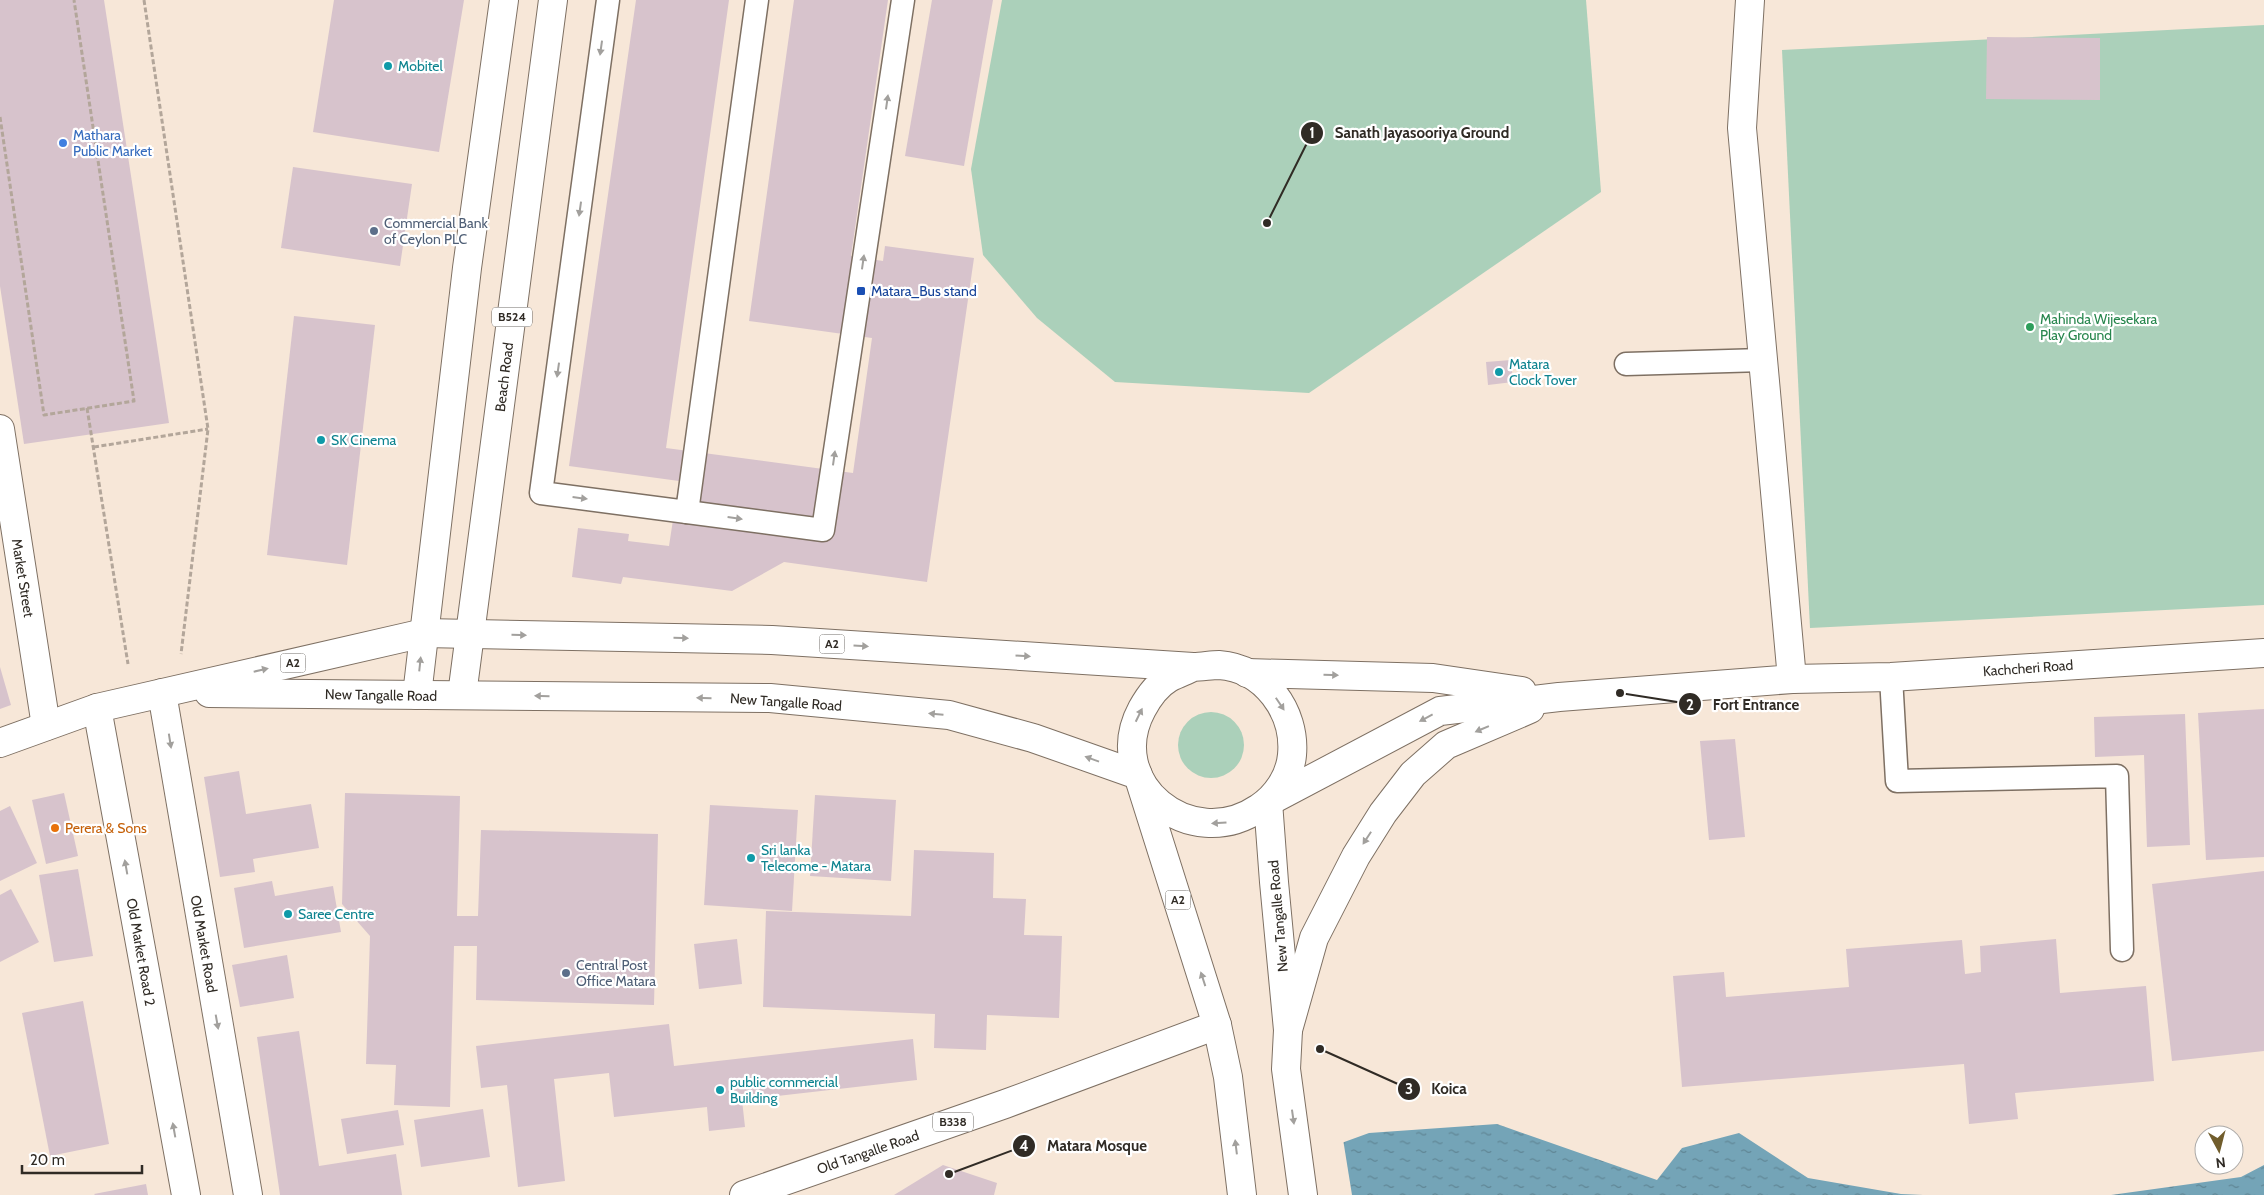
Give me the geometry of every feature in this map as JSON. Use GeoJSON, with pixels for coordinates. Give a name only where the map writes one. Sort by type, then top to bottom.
{"type":"FeatureCollection","features":[{"type":"Feature","properties":{"kind":"main road"},"geometry":{"type":"LineString","coordinates":[[417,695],[467,268],[504,0]]}},
{"type":"Feature","properties":{"kind":"main road","name":"Beach Road"},"geometry":{"type":"LineString","coordinates":[[462,695],[554,0]]}},
{"type":"Feature","properties":{"kind":"main road"},"geometry":{"type":"LineString","coordinates":[[1750,0],[1742,128],[1792,680]]}},
{"type":"Feature","properties":{"kind":"main road","name":"Market Street"},"geometry":{"type":"LineString","coordinates":[[0,430],[46,726]]}},
{"type":"Feature","properties":{"kind":"main road","name":"New Tangalle Road"},"geometry":{"type":"LineString","coordinates":[[0,743],[97,708],[424,633],[772,640],[1193,667]]}},
{"type":"Feature","properties":{"kind":"main road","name":"Kachcheri Road"},"geometry":{"type":"LineString","coordinates":[[1559,697],[1792,680],[1891,677],[2264,653]]}},
{"type":"Feature","properties":{"kind":"main road"},"geometry":{"type":"LineString","coordinates":[[1220,665],[1247,673],[1433,678],[1559,697],[1440,711],[1268,802],[1247,817],[1222,824],[1196,823],[1172,814],[1152,797],[1138,775],[1132,748],[1135,721],[1148,697],[1168,678],[1193,667],[1220,665]]}},
{"type":"Feature","properties":{"kind":"main road"},"geometry":{"type":"LineString","coordinates":[[1247,673],[1268,687],[1284,707],[1292,732],[1292,757],[1284,781],[1268,802]]}},
{"type":"Feature","properties":{"kind":"main road","name":"New Tangalle Road"},"geometry":{"type":"LineString","coordinates":[[162,693],[770,698],[949,715],[1033,738],[1138,775]]}},
{"type":"Feature","properties":{"kind":"main road","name":"Old Market Road"},"geometry":{"type":"LineString","coordinates":[[162,693],[248,1195]]}},
{"type":"Feature","properties":{"kind":"main road"},"geometry":{"type":"LineString","coordinates":[[1303,1195],[1286,1069],[1288,1030],[1314,938],[1356,856],[1412,774],[1446,745],[1559,697]]}},
{"type":"Feature","properties":{"kind":"main road","name":"Old Market Road 2"},"geometry":{"type":"LineString","coordinates":[[97,708],[186,1195]]}},
{"type":"Feature","properties":{"kind":"main road","name":"A2"},"geometry":{"type":"LineString","coordinates":[[1138,775],[1218,1025],[1228,1077],[1242,1195]]}},
{"type":"Feature","properties":{"kind":"main road","name":"New Tangalle Road"},"geometry":{"type":"LineString","coordinates":[[1268,802],[1288,1030]]}},
{"type":"Feature","properties":{"kind":"main road","name":"Old Tangalle Road"},"geometry":{"type":"LineString","coordinates":[[744,1195],[1005,1104],[1218,1025]]}},
{"type":"Feature","properties":{"kind":"lane"},"geometry":{"type":"LineString","coordinates":[[608,0],[541,493],[823,530],[903,0]]}},
{"type":"Feature","properties":{"kind":"lane"},"geometry":{"type":"LineString","coordinates":[[687,512],[757,0]]}},
{"type":"Feature","properties":{"kind":"lane"},"geometry":{"type":"LineString","coordinates":[[1626,364],[1763,360]]}},
{"type":"Feature","properties":{"kind":"lane"},"geometry":{"type":"LineString","coordinates":[[1891,677],[1897,781],[2117,776],[2122,950]]}},
{"type":"Feature","properties":{"kind":"path"},"geometry":{"type":"LineString","coordinates":[[0,117],[44,414],[134,401],[74,0]]}},
{"type":"Feature","properties":{"kind":"path"},"geometry":{"type":"LineString","coordinates":[[144,0],[208,428],[181,658]]}},
{"type":"Feature","properties":{"kind":"path"},"geometry":{"type":"LineString","coordinates":[[88,408],[129,670]]}},
{"type":"Feature","properties":{"kind":"path"},"geometry":{"type":"LineString","coordinates":[[94,447],[208,428]]}},
{"type":"Feature","properties":{"kind":"green space"},"geometry":{"type":"Polygon","coordinates":[[[1002,0],[1586,0],[1601,192],[1309,393],[1115,382],[1037,318],[983,255],[971,169],[1002,0]]]}},
{"type":"Feature","properties":{"kind":"green space","name":"Mahinda Wijesekara Play Ground"},"geometry":{"type":"Polygon","coordinates":[[[2264,25],[2264,605],[1810,628],[1782,50],[2264,25]]]}},
{"type":"Feature","properties":{"kind":"green space"},"geometry":{"type":"Polygon","coordinates":[[[1204,712],[1218,712],[1230,717],[1239,726],[1244,738],[1242,758],[1235,769],[1218,778],[1204,778],[1192,773],[1183,764],[1178,752],[1178,738],[1183,726],[1192,717],[1204,712]]]}},
{"type":"Feature","properties":{"kind":"water"},"geometry":{"type":"Polygon","coordinates":[[[1497,1124],[1657,1180],[1682,1148],[1739,1133],[1808,1178],[1901,1194],[1923,1195],[1198,1195],[1369,1133],[1497,1124]]]}},
{"type":"Feature","properties":{"kind":"water"},"geometry":{"type":"Polygon","coordinates":[[[2264,1165],[2264,1195],[2111,1195],[2241,1177],[2264,1165]]]}},
{"type":"Feature","properties":{"kind":"pier"},"geometry":{"type":"Polygon","coordinates":[[[1343,1139],[1352,1195],[1195,1195],[1197,1193],[1343,1139]]]}},
{"type":"Feature","properties":{"kind":"building","name":"Mathara Public Market"},"geometry":{"type":"Polygon","coordinates":[[[0,0],[104,0],[169,423],[24,444],[0,286],[0,0]]]}},
{"type":"Feature","properties":{"kind":"building","name":"Mobitel"},"geometry":{"type":"Polygon","coordinates":[[[334,0],[464,0],[439,152],[313,132],[334,0]]]}},
{"type":"Feature","properties":{"kind":"building","name":"Matara_Bus stand"},"geometry":{"type":"Polygon","coordinates":[[[636,0],[729,0],[666,448],[853,473],[872,338],[749,321],[794,0],[888,0],[851,256],[883,261],[885,246],[974,258],[927,582],[784,562],[732,591],[623,577],[621,584],[572,577],[578,528],[629,534],[628,541],[669,546],[679,481],[569,466],[636,0]]]}},
{"type":"Feature","properties":{"kind":"building"},"geometry":{"type":"Polygon","coordinates":[[[932,0],[993,0],[964,166],[905,156],[932,0]]]}},
{"type":"Feature","properties":{"kind":"building"},"geometry":{"type":"Polygon","coordinates":[[[1987,37],[2100,38],[2100,100],[1986,99],[1987,37]]]}},
{"type":"Feature","properties":{"kind":"building"},"geometry":{"type":"Polygon","coordinates":[[[293,167],[412,184],[400,266],[281,248],[293,167]]]}},
{"type":"Feature","properties":{"kind":"building","name":"SK Cinema"},"geometry":{"type":"Polygon","coordinates":[[[294,316],[375,325],[347,565],[267,555],[294,316]]]}},
{"type":"Feature","properties":{"kind":"building","name":"Matara Clock Tover"},"geometry":{"type":"Polygon","coordinates":[[[1511,360],[1513,382],[1488,385],[1486,362],[1511,360]]]}},
{"type":"Feature","properties":{"kind":"building"},"geometry":{"type":"Polygon","coordinates":[[[0,667],[11,705],[0,709],[0,667]]]}},
{"type":"Feature","properties":{"kind":"building"},"geometry":{"type":"Polygon","coordinates":[[[2264,709],[2264,857],[2206,860],[2198,713],[2264,709]]]}},
{"type":"Feature","properties":{"kind":"building"},"geometry":{"type":"Polygon","coordinates":[[[2185,714],[2190,845],[2147,847],[2144,755],[2095,757],[2094,717],[2185,714]]]}},
{"type":"Feature","properties":{"kind":"building"},"geometry":{"type":"Polygon","coordinates":[[[1735,739],[1745,837],[1709,840],[1700,741],[1735,739]]]}},
{"type":"Feature","properties":{"kind":"building"},"geometry":{"type":"Polygon","coordinates":[[[239,771],[246,814],[311,804],[319,848],[253,859],[255,872],[220,877],[204,777],[239,771]]]}},
{"type":"Feature","properties":{"kind":"building","name":"Perera & Sons"},"geometry":{"type":"Polygon","coordinates":[[[64,793],[78,856],[46,864],[32,800],[64,793]]]}},
{"type":"Feature","properties":{"kind":"building","name":"Central Post Office Matara"},"geometry":{"type":"Polygon","coordinates":[[[345,793],[460,796],[457,916],[478,916],[481,830],[658,834],[654,1005],[476,1000],[477,946],[454,946],[450,1107],[394,1105],[396,1065],[366,1064],[370,936],[342,904],[345,793]]]}},
{"type":"Feature","properties":{"kind":"building"},"geometry":{"type":"Polygon","coordinates":[[[815,795],[896,800],[891,881],[810,876],[815,795]]]}},
{"type":"Feature","properties":{"kind":"building","name":"Sri lanka Telecome - Matara"},"geometry":{"type":"Polygon","coordinates":[[[710,805],[798,810],[792,911],[704,905],[710,805]]]}},
{"type":"Feature","properties":{"kind":"building"},"geometry":{"type":"Polygon","coordinates":[[[10,806],[37,863],[0,881],[0,811],[10,806]]]}},
{"type":"Feature","properties":{"kind":"building"},"geometry":{"type":"Polygon","coordinates":[[[914,850],[994,853],[993,898],[1026,899],[1024,935],[1062,936],[1059,1018],[987,1015],[986,1050],[934,1048],[935,1014],[763,1007],[766,911],[911,916],[914,850]]]}},
{"type":"Feature","properties":{"kind":"building"},"geometry":{"type":"Polygon","coordinates":[[[78,869],[93,956],[54,962],[39,875],[78,869]]]}},
{"type":"Feature","properties":{"kind":"building"},"geometry":{"type":"Polygon","coordinates":[[[2264,871],[2264,1051],[2172,1061],[2152,884],[2264,871]]]}},
{"type":"Feature","properties":{"kind":"building","name":"Saree Centre"},"geometry":{"type":"Polygon","coordinates":[[[272,881],[275,896],[333,886],[341,932],[244,948],[234,888],[272,881]]]}},
{"type":"Feature","properties":{"kind":"building"},"geometry":{"type":"Polygon","coordinates":[[[11,889],[39,942],[0,962],[0,895],[11,889]]]}},
{"type":"Feature","properties":{"kind":"building"},"geometry":{"type":"Polygon","coordinates":[[[737,939],[742,984],[699,989],[694,944],[737,939]]]}},
{"type":"Feature","properties":{"kind":"building"},"geometry":{"type":"Polygon","coordinates":[[[2056,939],[2060,993],[2146,986],[2154,1081],[2015,1093],[2018,1119],[1969,1124],[1964,1064],[1682,1087],[1673,976],[1724,972],[1726,997],[1849,987],[1846,949],[1962,940],[1965,974],[1981,972],[1980,946],[2056,939]]]}},
{"type":"Feature","properties":{"kind":"building"},"geometry":{"type":"Polygon","coordinates":[[[287,955],[294,998],[240,1007],[232,965],[287,955]]]}},
{"type":"Feature","properties":{"kind":"building"},"geometry":{"type":"Polygon","coordinates":[[[83,1001],[109,1144],[50,1156],[22,1013],[83,1001]]]}},
{"type":"Feature","properties":{"kind":"building"},"geometry":{"type":"Polygon","coordinates":[[[669,1024],[674,1066],[913,1039],[917,1080],[742,1100],[745,1127],[709,1131],[707,1107],[614,1117],[609,1073],[554,1079],[565,1181],[518,1187],[507,1085],[481,1088],[476,1046],[669,1024]]]}},
{"type":"Feature","properties":{"kind":"building"},"geometry":{"type":"Polygon","coordinates":[[[299,1031],[319,1166],[396,1154],[402,1195],[280,1195],[257,1037],[299,1031]]]}},
{"type":"Feature","properties":{"kind":"building"},"geometry":{"type":"Polygon","coordinates":[[[483,1109],[490,1157],[421,1167],[414,1120],[483,1109]]]}},
{"type":"Feature","properties":{"kind":"building"},"geometry":{"type":"Polygon","coordinates":[[[398,1110],[404,1145],[347,1154],[341,1119],[398,1110]]]}},
{"type":"Feature","properties":{"kind":"building"},"geometry":{"type":"Polygon","coordinates":[[[943,1165],[997,1183],[994,1195],[894,1195],[943,1165]]]}},
{"type":"Feature","properties":{"kind":"building"},"geometry":{"type":"Polygon","coordinates":[[[146,1184],[148,1195],[94,1194],[146,1184]]]}},
{"type":"Feature","properties":{"kind":"place","name":"Mobitel"},"geometry":{"type":"Point","coordinates":[388,66]}},
{"type":"Feature","properties":{"kind":"place","name":"Mathara Public Market"},"geometry":{"type":"Point","coordinates":[63,143]}},
{"type":"Feature","properties":{"kind":"place","name":"Sanath Jayasooriya Ground"},"geometry":{"type":"Point","coordinates":[1267,223]}},
{"type":"Feature","properties":{"kind":"place","name":"Commercial Bank of Ceylon PLC"},"geometry":{"type":"Point","coordinates":[374,231]}},
{"type":"Feature","properties":{"kind":"place","name":"Matara_Bus stand"},"geometry":{"type":"Point","coordinates":[861,291]}},
{"type":"Feature","properties":{"kind":"place","name":"Mahinda Wijesekara Play Ground"},"geometry":{"type":"Point","coordinates":[2030,327]}},
{"type":"Feature","properties":{"kind":"place","name":"Matara Clock Tover"},"geometry":{"type":"Point","coordinates":[1499,372]}},
{"type":"Feature","properties":{"kind":"place","name":"SK Cinema"},"geometry":{"type":"Point","coordinates":[321,440]}},
{"type":"Feature","properties":{"kind":"place","name":"Fort Entrance"},"geometry":{"type":"Point","coordinates":[1620,693]}},
{"type":"Feature","properties":{"kind":"place","name":"Perera & Sons"},"geometry":{"type":"Point","coordinates":[55,828]}},
{"type":"Feature","properties":{"kind":"place","name":"Sri lanka Telecome - Matara"},"geometry":{"type":"Point","coordinates":[751,858]}},
{"type":"Feature","properties":{"kind":"place","name":"Saree Centre"},"geometry":{"type":"Point","coordinates":[288,914]}},
{"type":"Feature","properties":{"kind":"place","name":"Central Post Office Matara"},"geometry":{"type":"Point","coordinates":[566,973]}},
{"type":"Feature","properties":{"kind":"place","name":"Koica"},"geometry":{"type":"Point","coordinates":[1320,1049]}},
{"type":"Feature","properties":{"kind":"place","name":"public commercial Building"},"geometry":{"type":"Point","coordinates":[720,1090]}},
{"type":"Feature","properties":{"kind":"place","name":"Matara Mosque"},"geometry":{"type":"Point","coordinates":[949,1174]}}]}
